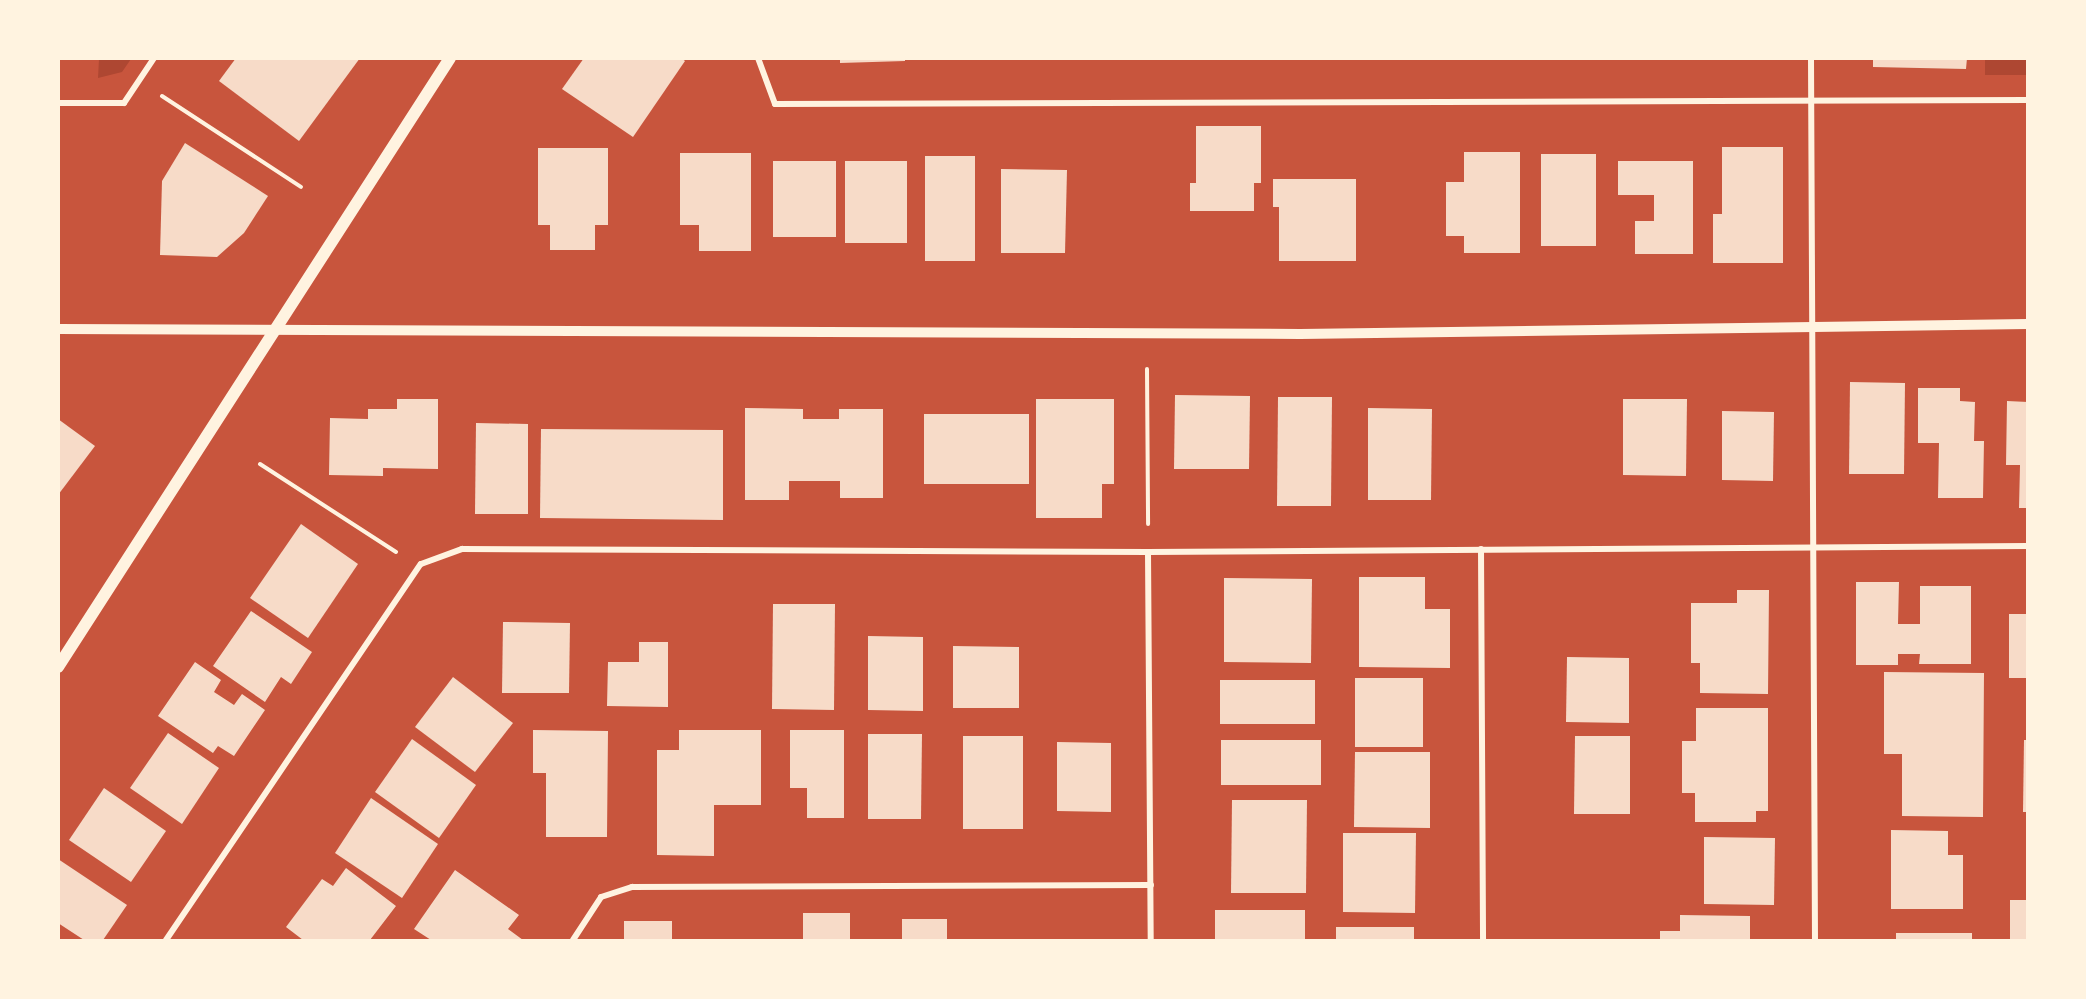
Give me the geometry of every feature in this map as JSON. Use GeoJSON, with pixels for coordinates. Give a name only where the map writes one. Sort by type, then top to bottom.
{"type":"FeatureCollection","features":[{"type":"Feature","properties":{"kind":"main road"},"geometry":{"type":"LineString","coordinates":[[58,667],[450,58]]}},
{"type":"Feature","properties":{"kind":"street"},"geometry":{"type":"LineString","coordinates":[[58,103],[124,103],[154,58]]}},
{"type":"Feature","properties":{"kind":"street"},"geometry":{"type":"LineString","coordinates":[[758,58],[775,104],[2028,100]]}},
{"type":"Feature","properties":{"kind":"street"},"geometry":{"type":"LineString","coordinates":[[1811,58],[1816,548],[1815,940]]}},
{"type":"Feature","properties":{"kind":"street"},"geometry":{"type":"LineString","coordinates":[[58,329],[1300,334],[1814,325],[2028,324]]}},
{"type":"Feature","properties":{"kind":"street"},"geometry":{"type":"LineString","coordinates":[[166,940],[419,567],[462,549],[1149,552],[2028,546]]}},
{"type":"Feature","properties":{"kind":"street"},"geometry":{"type":"LineString","coordinates":[[1481,549],[1483,940]]}},
{"type":"Feature","properties":{"kind":"street"},"geometry":{"type":"LineString","coordinates":[[1149,552],[1151,940]]}},
{"type":"Feature","properties":{"kind":"street"},"geometry":{"type":"LineString","coordinates":[[573,940],[601,897],[632,886],[1151,885]]}},
{"type":"Feature","properties":{"kind":"path"},"geometry":{"type":"LineString","coordinates":[[139,81],[301,187]]}},
{"type":"Feature","properties":{"kind":"path"},"geometry":{"type":"LineString","coordinates":[[1147,369],[1149,552]]}},
{"type":"Feature","properties":{"kind":"path"},"geometry":{"type":"LineString","coordinates":[[260,464],[419,567]]}},
{"type":"Feature","properties":{"kind":"shaded area"},"geometry":{"type":"Polygon","coordinates":[[[99,58],[131,59],[122,72],[98,78],[99,58]]]}},
{"type":"Feature","properties":{"kind":"shaded area"},"geometry":{"type":"Polygon","coordinates":[[[1985,59],[2027,59],[2027,75],[1985,75],[1985,59]]]}},
{"type":"Feature","properties":{"kind":"building"},"geometry":{"type":"Polygon","coordinates":[[[236,58],[360,58],[299,141],[219,81],[236,58]]]}},
{"type":"Feature","properties":{"kind":"building"},"geometry":{"type":"Polygon","coordinates":[[[584,58],[681,58],[685,61],[633,137],[562,89],[584,58]]]}},
{"type":"Feature","properties":{"kind":"building"},"geometry":{"type":"Polygon","coordinates":[[[840,58],[905,58],[905,61],[840,63],[840,58]]]}},
{"type":"Feature","properties":{"kind":"building"},"geometry":{"type":"Polygon","coordinates":[[[1873,58],[1967,58],[1966,69],[1873,67],[1873,58]]]}},
{"type":"Feature","properties":{"kind":"building"},"geometry":{"type":"Polygon","coordinates":[[[1196,126],[1261,126],[1261,183],[1254,183],[1254,211],[1190,211],[1190,183],[1196,183],[1196,126]]]}},
{"type":"Feature","properties":{"kind":"building"},"geometry":{"type":"Polygon","coordinates":[[[185,143],[268,196],[244,233],[217,257],[160,255],[162,181],[185,143]]]}},
{"type":"Feature","properties":{"kind":"building"},"geometry":{"type":"Polygon","coordinates":[[[1722,147],[1783,147],[1783,263],[1713,263],[1713,214],[1722,214],[1722,147]]]}},
{"type":"Feature","properties":{"kind":"building"},"geometry":{"type":"Polygon","coordinates":[[[538,148],[608,148],[608,225],[595,225],[595,250],[550,250],[550,225],[538,225],[538,148]]]}},
{"type":"Feature","properties":{"kind":"building"},"geometry":{"type":"Polygon","coordinates":[[[1464,152],[1520,152],[1520,253],[1464,253],[1464,236],[1446,236],[1446,182],[1464,182],[1464,152]]]}},
{"type":"Feature","properties":{"kind":"building"},"geometry":{"type":"Polygon","coordinates":[[[680,153],[751,153],[751,251],[699,251],[699,225],[680,225],[680,153]]]}},
{"type":"Feature","properties":{"kind":"building"},"geometry":{"type":"Polygon","coordinates":[[[1541,154],[1596,154],[1596,246],[1541,246],[1541,154]]]}},
{"type":"Feature","properties":{"kind":"building"},"geometry":{"type":"Polygon","coordinates":[[[925,156],[975,156],[975,261],[925,261],[925,156]]]}},
{"type":"Feature","properties":{"kind":"building"},"geometry":{"type":"Polygon","coordinates":[[[773,161],[836,161],[836,237],[773,237],[773,161]]]}},
{"type":"Feature","properties":{"kind":"building"},"geometry":{"type":"Polygon","coordinates":[[[845,161],[907,161],[907,243],[845,243],[845,161]]]}},
{"type":"Feature","properties":{"kind":"building"},"geometry":{"type":"Polygon","coordinates":[[[1618,161],[1693,161],[1693,254],[1635,254],[1635,221],[1654,221],[1654,195],[1618,195],[1618,161]]]}},
{"type":"Feature","properties":{"kind":"building"},"geometry":{"type":"Polygon","coordinates":[[[1001,169],[1067,170],[1065,253],[1001,253],[1001,169]]]}},
{"type":"Feature","properties":{"kind":"building"},"geometry":{"type":"Polygon","coordinates":[[[1273,179],[1356,179],[1356,261],[1279,261],[1279,207],[1273,207],[1273,179]]]}},
{"type":"Feature","properties":{"kind":"building"},"geometry":{"type":"Polygon","coordinates":[[[1850,382],[1905,383],[1904,474],[1849,474],[1850,382]]]}},
{"type":"Feature","properties":{"kind":"building"},"geometry":{"type":"Polygon","coordinates":[[[1918,388],[1960,388],[1960,401],[1975,402],[1974,441],[1984,441],[1983,498],[1938,498],[1939,443],[1918,443],[1918,388]]]}},
{"type":"Feature","properties":{"kind":"building"},"geometry":{"type":"Polygon","coordinates":[[[1175,395],[1250,396],[1249,469],[1174,469],[1175,395]]]}},
{"type":"Feature","properties":{"kind":"building"},"geometry":{"type":"Polygon","coordinates":[[[1278,397],[1332,397],[1331,506],[1277,506],[1278,397]]]}},
{"type":"Feature","properties":{"kind":"building"},"geometry":{"type":"Polygon","coordinates":[[[397,399],[438,399],[438,469],[383,468],[383,476],[329,475],[330,418],[368,419],[368,409],[397,409],[397,399]]]}},
{"type":"Feature","properties":{"kind":"building"},"geometry":{"type":"Polygon","coordinates":[[[1036,399],[1114,399],[1114,484],[1102,484],[1102,518],[1036,518],[1036,399]]]}},
{"type":"Feature","properties":{"kind":"building"},"geometry":{"type":"Polygon","coordinates":[[[1623,399],[1687,399],[1686,476],[1623,475],[1623,399]]]}},
{"type":"Feature","properties":{"kind":"building"},"geometry":{"type":"Polygon","coordinates":[[[2007,401],[2028,402],[2028,508],[2019,508],[2020,465],[2006,465],[2007,401]]]}},
{"type":"Feature","properties":{"kind":"building"},"geometry":{"type":"Polygon","coordinates":[[[745,408],[803,409],[803,419],[839,419],[839,409],[883,409],[883,498],[840,498],[840,481],[789,481],[789,500],[745,500],[745,408]]]}},
{"type":"Feature","properties":{"kind":"building"},"geometry":{"type":"Polygon","coordinates":[[[1368,408],[1432,409],[1431,500],[1368,500],[1368,408]]]}},
{"type":"Feature","properties":{"kind":"building"},"geometry":{"type":"Polygon","coordinates":[[[1722,411],[1774,412],[1773,481],[1722,480],[1722,411]]]}},
{"type":"Feature","properties":{"kind":"building"},"geometry":{"type":"Polygon","coordinates":[[[924,414],[1029,414],[1029,484],[924,484],[924,414]]]}},
{"type":"Feature","properties":{"kind":"building"},"geometry":{"type":"Polygon","coordinates":[[[58,419],[95,446],[58,495],[58,419]]]}},
{"type":"Feature","properties":{"kind":"building"},"geometry":{"type":"Polygon","coordinates":[[[476,423],[528,424],[528,514],[475,514],[476,423]]]}},
{"type":"Feature","properties":{"kind":"building"},"geometry":{"type":"Polygon","coordinates":[[[541,429],[723,430],[723,520],[540,518],[541,429]]]}},
{"type":"Feature","properties":{"kind":"building"},"geometry":{"type":"Polygon","coordinates":[[[301,524],[358,564],[308,638],[250,598],[301,524]]]}},
{"type":"Feature","properties":{"kind":"building"},"geometry":{"type":"Polygon","coordinates":[[[1359,577],[1425,577],[1425,609],[1450,609],[1450,668],[1359,667],[1359,577]]]}},
{"type":"Feature","properties":{"kind":"building"},"geometry":{"type":"Polygon","coordinates":[[[1224,578],[1312,579],[1311,663],[1224,662],[1224,578]]]}},
{"type":"Feature","properties":{"kind":"building"},"geometry":{"type":"Polygon","coordinates":[[[1856,582],[1899,582],[1898,624],[1920,624],[1920,586],[1971,586],[1971,664],[1919,664],[1920,654],[1898,654],[1898,665],[1856,665],[1856,582]]]}},
{"type":"Feature","properties":{"kind":"building"},"geometry":{"type":"Polygon","coordinates":[[[1737,590],[1769,590],[1768,694],[1700,693],[1700,663],[1691,663],[1691,603],[1737,603],[1737,590]]]}},
{"type":"Feature","properties":{"kind":"building"},"geometry":{"type":"Polygon","coordinates":[[[773,604],[835,604],[834,710],[772,709],[773,604]]]}},
{"type":"Feature","properties":{"kind":"building"},"geometry":{"type":"Polygon","coordinates":[[[251,611],[312,652],[291,684],[281,677],[265,702],[213,666],[251,611]]]}},
{"type":"Feature","properties":{"kind":"building"},"geometry":{"type":"Polygon","coordinates":[[[2009,614],[2028,614],[2028,678],[2009,678],[2009,614]]]}},
{"type":"Feature","properties":{"kind":"building"},"geometry":{"type":"Polygon","coordinates":[[[503,622],[570,623],[569,693],[502,693],[503,622]]]}},
{"type":"Feature","properties":{"kind":"building"},"geometry":{"type":"Polygon","coordinates":[[[868,636],[923,637],[923,711],[868,710],[868,636]]]}},
{"type":"Feature","properties":{"kind":"building"},"geometry":{"type":"Polygon","coordinates":[[[639,642],[668,642],[668,707],[607,706],[608,662],[639,662],[639,642]]]}},
{"type":"Feature","properties":{"kind":"building"},"geometry":{"type":"Polygon","coordinates":[[[953,646],[1019,647],[1019,708],[953,708],[953,646]]]}},
{"type":"Feature","properties":{"kind":"building"},"geometry":{"type":"Polygon","coordinates":[[[1567,657],[1629,658],[1629,723],[1566,722],[1567,657]]]}},
{"type":"Feature","properties":{"kind":"building"},"geometry":{"type":"Polygon","coordinates":[[[195,662],[221,680],[214,692],[234,705],[242,694],[265,710],[234,756],[218,746],[213,753],[158,716],[195,662]]]}},
{"type":"Feature","properties":{"kind":"building"},"geometry":{"type":"Polygon","coordinates":[[[1884,672],[1984,673],[1983,817],[1902,816],[1902,754],[1884,754],[1884,672]]]}},
{"type":"Feature","properties":{"kind":"building"},"geometry":{"type":"Polygon","coordinates":[[[453,677],[513,723],[475,772],[415,727],[453,677]]]}},
{"type":"Feature","properties":{"kind":"building"},"geometry":{"type":"Polygon","coordinates":[[[1355,678],[1423,678],[1423,747],[1355,747],[1355,678]]]}},
{"type":"Feature","properties":{"kind":"building"},"geometry":{"type":"Polygon","coordinates":[[[1220,680],[1315,680],[1315,724],[1220,724],[1220,680]]]}},
{"type":"Feature","properties":{"kind":"building"},"geometry":{"type":"Polygon","coordinates":[[[1696,708],[1768,708],[1768,811],[1756,811],[1756,822],[1695,822],[1695,793],[1682,793],[1682,741],[1696,741],[1696,708]]]}},
{"type":"Feature","properties":{"kind":"building"},"geometry":{"type":"Polygon","coordinates":[[[533,730],[608,731],[607,837],[546,837],[546,773],[533,773],[533,730]]]}},
{"type":"Feature","properties":{"kind":"building"},"geometry":{"type":"Polygon","coordinates":[[[679,730],[761,730],[761,805],[714,805],[714,856],[657,855],[657,750],[679,750],[679,730]]]}},
{"type":"Feature","properties":{"kind":"building"},"geometry":{"type":"Polygon","coordinates":[[[790,730],[844,730],[844,818],[807,818],[807,788],[790,788],[790,730]]]}},
{"type":"Feature","properties":{"kind":"building"},"geometry":{"type":"Polygon","coordinates":[[[168,733],[219,768],[182,824],[130,788],[168,733]]]}},
{"type":"Feature","properties":{"kind":"building"},"geometry":{"type":"Polygon","coordinates":[[[868,734],[922,734],[921,819],[868,819],[868,734]]]}},
{"type":"Feature","properties":{"kind":"building"},"geometry":{"type":"Polygon","coordinates":[[[963,736],[1023,736],[1023,829],[963,829],[963,736]]]}},
{"type":"Feature","properties":{"kind":"building"},"geometry":{"type":"Polygon","coordinates":[[[1575,736],[1630,736],[1630,814],[1574,814],[1575,736]]]}},
{"type":"Feature","properties":{"kind":"building"},"geometry":{"type":"Polygon","coordinates":[[[412,739],[476,785],[439,838],[375,792],[412,739]]]}},
{"type":"Feature","properties":{"kind":"building"},"geometry":{"type":"Polygon","coordinates":[[[1221,740],[1321,740],[1321,785],[1221,785],[1221,740]]]}},
{"type":"Feature","properties":{"kind":"building"},"geometry":{"type":"Polygon","coordinates":[[[2024,740],[2028,740],[2028,812],[2023,812],[2024,740]]]}},
{"type":"Feature","properties":{"kind":"building"},"geometry":{"type":"Polygon","coordinates":[[[1057,742],[1111,743],[1111,812],[1057,811],[1057,742]]]}},
{"type":"Feature","properties":{"kind":"building"},"geometry":{"type":"Polygon","coordinates":[[[1355,752],[1430,752],[1430,828],[1354,827],[1355,752]]]}},
{"type":"Feature","properties":{"kind":"building"},"geometry":{"type":"Polygon","coordinates":[[[104,788],[166,831],[131,882],[69,840],[104,788]]]}},
{"type":"Feature","properties":{"kind":"building"},"geometry":{"type":"Polygon","coordinates":[[[371,798],[438,844],[402,898],[335,853],[371,798]]]}},
{"type":"Feature","properties":{"kind":"building"},"geometry":{"type":"Polygon","coordinates":[[[1232,800],[1307,800],[1306,893],[1231,893],[1232,800]]]}},
{"type":"Feature","properties":{"kind":"building"},"geometry":{"type":"Polygon","coordinates":[[[1891,830],[1948,831],[1948,855],[1963,855],[1963,909],[1891,909],[1891,830]]]}},
{"type":"Feature","properties":{"kind":"building"},"geometry":{"type":"Polygon","coordinates":[[[1343,833],[1416,833],[1415,913],[1343,912],[1343,833]]]}},
{"type":"Feature","properties":{"kind":"building"},"geometry":{"type":"Polygon","coordinates":[[[1704,837],[1775,838],[1774,905],[1704,904],[1704,837]]]}},
{"type":"Feature","properties":{"kind":"building"},"geometry":{"type":"Polygon","coordinates":[[[58,859],[127,905],[103,940],[84,940],[58,923],[58,859]]]}},
{"type":"Feature","properties":{"kind":"building"},"geometry":{"type":"Polygon","coordinates":[[[346,868],[396,906],[370,940],[303,940],[286,927],[322,879],[333,886],[346,868]]]}},
{"type":"Feature","properties":{"kind":"building"},"geometry":{"type":"Polygon","coordinates":[[[455,870],[519,915],[508,929],[523,940],[431,940],[414,929],[455,870]]]}},
{"type":"Feature","properties":{"kind":"building"},"geometry":{"type":"Polygon","coordinates":[[[2010,900],[2028,900],[2028,940],[2010,940],[2010,900]]]}},
{"type":"Feature","properties":{"kind":"building"},"geometry":{"type":"Polygon","coordinates":[[[1215,910],[1305,910],[1305,940],[1215,940],[1215,910]]]}},
{"type":"Feature","properties":{"kind":"building"},"geometry":{"type":"Polygon","coordinates":[[[803,913],[850,913],[850,940],[803,940],[803,913]]]}},
{"type":"Feature","properties":{"kind":"building"},"geometry":{"type":"Polygon","coordinates":[[[1680,915],[1750,916],[1750,940],[1660,940],[1660,931],[1680,931],[1680,915]]]}},
{"type":"Feature","properties":{"kind":"building"},"geometry":{"type":"Polygon","coordinates":[[[902,919],[947,919],[947,940],[902,940],[902,919]]]}},
{"type":"Feature","properties":{"kind":"building"},"geometry":{"type":"Polygon","coordinates":[[[624,921],[672,921],[672,940],[624,940],[624,921]]]}},
{"type":"Feature","properties":{"kind":"building"},"geometry":{"type":"Polygon","coordinates":[[[1336,927],[1414,927],[1414,940],[1336,940],[1336,927]]]}},
{"type":"Feature","properties":{"kind":"building"},"geometry":{"type":"Polygon","coordinates":[[[1896,933],[1972,933],[1972,940],[1896,940],[1896,933]]]}}]}
